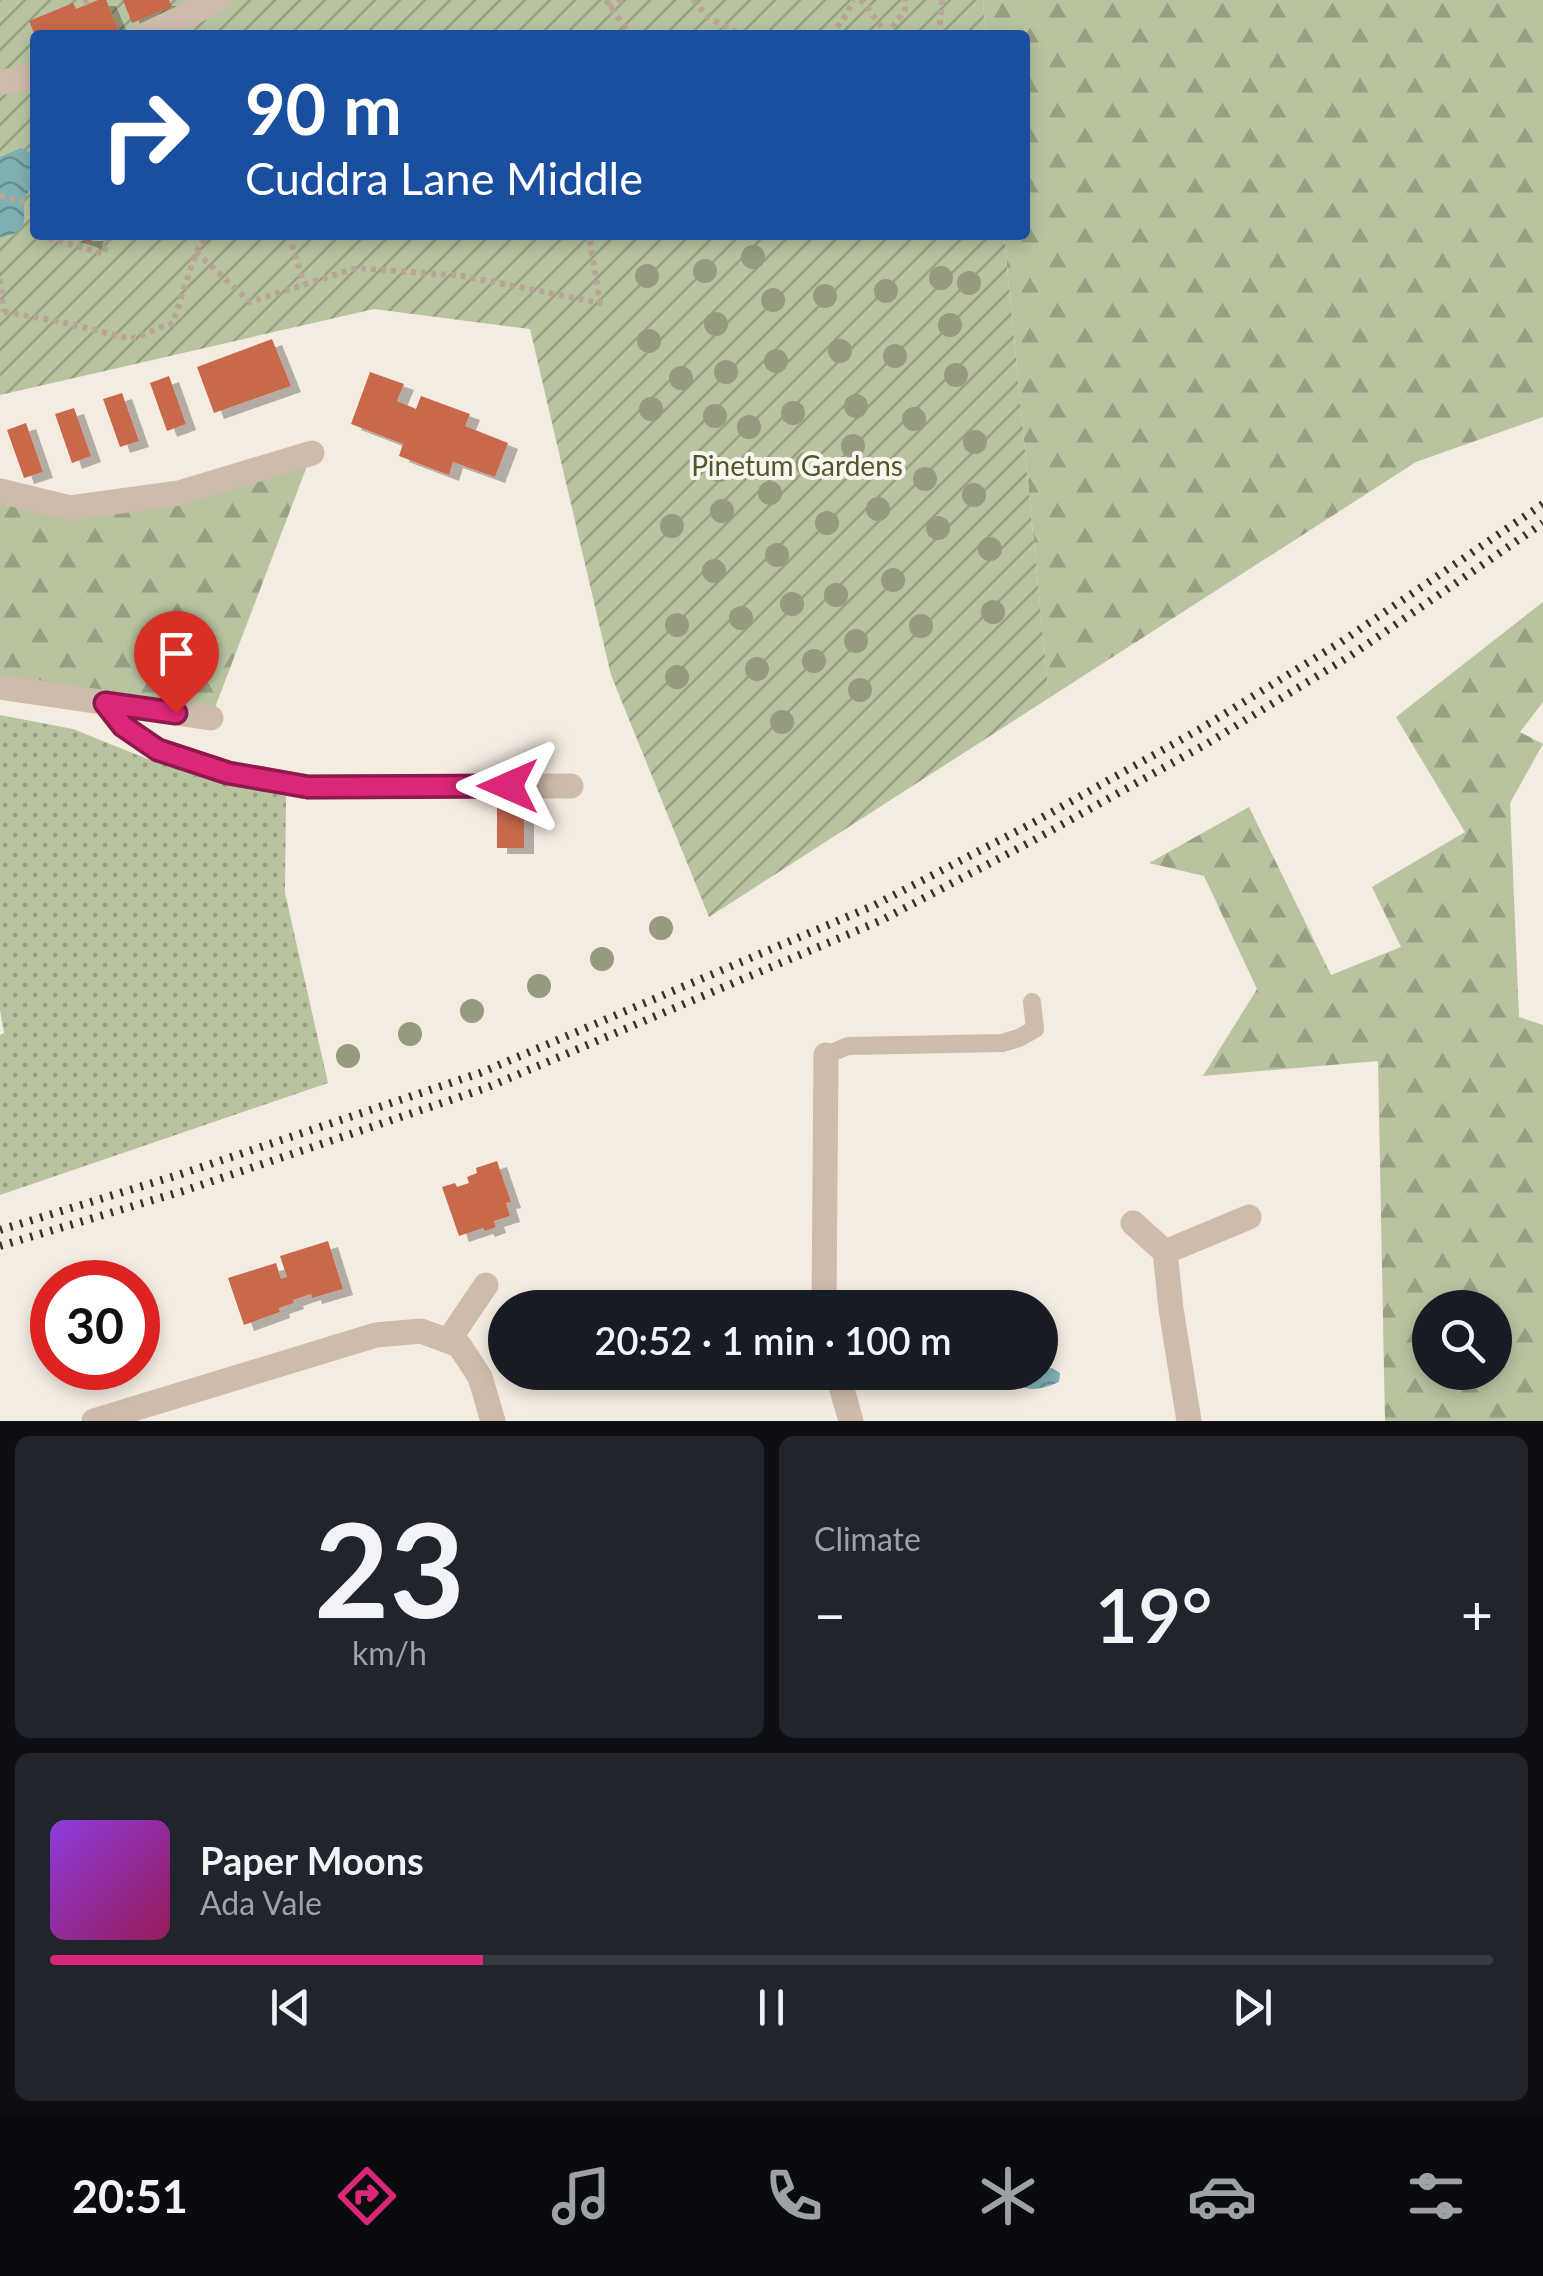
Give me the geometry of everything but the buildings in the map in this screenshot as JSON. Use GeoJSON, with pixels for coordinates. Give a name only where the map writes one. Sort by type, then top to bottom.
{"type":"FeatureCollection","features":[{"type":"Feature","properties":{"kind":"street"},"geometry":{"type":"LineString","coordinates":[[156,30],[219,0]]}},
{"type":"Feature","properties":{"kind":"street"},"geometry":{"type":"LineString","coordinates":[[0,83],[30,75]]}},
{"type":"Feature","properties":{"kind":"street"},"geometry":{"type":"LineString","coordinates":[[0,490],[70,508],[178,493],[312,453]]}},
{"type":"Feature","properties":{"kind":"street"},"geometry":{"type":"LineString","coordinates":[[0,687],[211,718]]}},
{"type":"Feature","properties":{"kind":"street"},"geometry":{"type":"LineString","coordinates":[[105,703],[123,726],[158,750],[228,773],[308,787],[571,786]]}},
{"type":"Feature","properties":{"kind":"street"},"geometry":{"type":"LineString","coordinates":[[824,1290],[826,1055]]}},
{"type":"Feature","properties":{"kind":"street"},"geometry":{"type":"LineString","coordinates":[[1164,1252],[1248,1216]]}},
{"type":"Feature","properties":{"kind":"street"},"geometry":{"type":"LineString","coordinates":[[1132,1224],[1164,1252],[1189,1421]]}},
{"type":"Feature","properties":{"kind":"street"},"geometry":{"type":"LineString","coordinates":[[448,1341],[486,1286]]}},
{"type":"Feature","properties":{"kind":"street"},"geometry":{"type":"LineString","coordinates":[[94,1421],[376,1335],[421,1331],[460,1345],[480,1377],[493,1421]]}},
{"type":"Feature","properties":{"kind":"street"},"geometry":{"type":"LineString","coordinates":[[842,1390],[851,1421]]}},
{"type":"Feature","properties":{"kind":"lane"},"geometry":{"type":"LineString","coordinates":[[826,1055],[848,1046],[1002,1042],[1019,1038],[1034,1029],[1032,1002]]}},
{"type":"Feature","properties":{"kind":"path"},"geometry":{"type":"LineString","coordinates":[[622,0],[608,4],[626,30]]}},
{"type":"Feature","properties":{"kind":"path"},"geometry":{"type":"LineString","coordinates":[[693,0],[708,18],[732,30]]}},
{"type":"Feature","properties":{"kind":"path"},"geometry":{"type":"LineString","coordinates":[[835,30],[856,0],[864,2],[883,30]]}},
{"type":"Feature","properties":{"kind":"path"},"geometry":{"type":"LineString","coordinates":[[890,30],[905,11],[906,0]]}},
{"type":"Feature","properties":{"kind":"path"},"geometry":{"type":"LineString","coordinates":[[939,30],[942,0]]}},
{"type":"Feature","properties":{"kind":"path"},"geometry":{"type":"LineString","coordinates":[[0,196],[30,204]]}},
{"type":"Feature","properties":{"kind":"path"},"geometry":{"type":"LineString","coordinates":[[56,240],[104,254],[108,240]]}},
{"type":"Feature","properties":{"kind":"path"},"geometry":{"type":"LineString","coordinates":[[0,279],[2,313],[57,321],[131,340],[173,323],[196,252],[204,240]]}},
{"type":"Feature","properties":{"kind":"path"},"geometry":{"type":"LineString","coordinates":[[291,240],[304,284]]}},
{"type":"Feature","properties":{"kind":"path"},"geometry":{"type":"LineString","coordinates":[[196,252],[250,302],[356,268],[464,276],[600,303],[590,240]]}},
{"type":"Feature","properties":{"kind":"green space","name":"Pinetum Gardens"},"geometry":{"type":"Polygon","coordinates":[[[0,0],[983,0],[986,30],[30,30],[30,240],[1004,240],[1049,698],[709,917],[611,675],[530,329],[374,309],[0,395],[0,0]]]}},
{"type":"Feature","properties":{"kind":"green space"},"geometry":{"type":"Polygon","coordinates":[[[983,0],[1543,0],[1543,417],[1416,462],[1049,698],[1004,240],[1030,240],[1030,30],[986,30],[983,0]]]}},
{"type":"Feature","properties":{"kind":"green space"},"geometry":{"type":"Polygon","coordinates":[[[312,453],[211,718],[0,687],[0,491],[70,508],[312,453]]]}},
{"type":"Feature","properties":{"kind":"green space"},"geometry":{"type":"Polygon","coordinates":[[[1543,602],[1543,702],[1520,732],[1543,744],[1510,803],[1519,1017],[1543,1025],[1543,1421],[1385,1421],[1378,1061],[1203,1076],[1257,989],[1204,876],[1149,863],[1249,807],[1331,975],[1401,947],[1372,887],[1465,832],[1396,717],[1543,602]]]}},
{"type":"Feature","properties":{"kind":"green space"},"geometry":{"type":"Polygon","coordinates":[[[0,715],[73,729],[209,780],[286,796],[285,893],[328,1083],[0,1195],[0,1035],[4,1033],[0,1010],[0,715]]]}},
{"type":"Feature","properties":{"kind":"water"},"geometry":{"type":"Polygon","coordinates":[[[21,148],[30,152],[30,190],[24,224],[13,234],[0,237],[0,157],[21,148]]]}},
{"type":"Feature","properties":{"kind":"railway"},"geometry":{"type":"LineString","coordinates":[[0,1230],[178,1175],[480,1073],[875,905],[1200,729],[1341,642],[1543,504]]}},
{"type":"Feature","properties":{"kind":"railway"},"geometry":{"type":"LineString","coordinates":[[0,1246],[183,1191],[486,1088],[882,920],[1208,743],[1350,656],[1543,523]]}},
{"type":"Feature","properties":{"kind":"route"},"geometry":{"type":"LineString","coordinates":[[176,713],[105,703],[123,726],[158,750],[228,773],[308,787],[508,786]]}}]}
